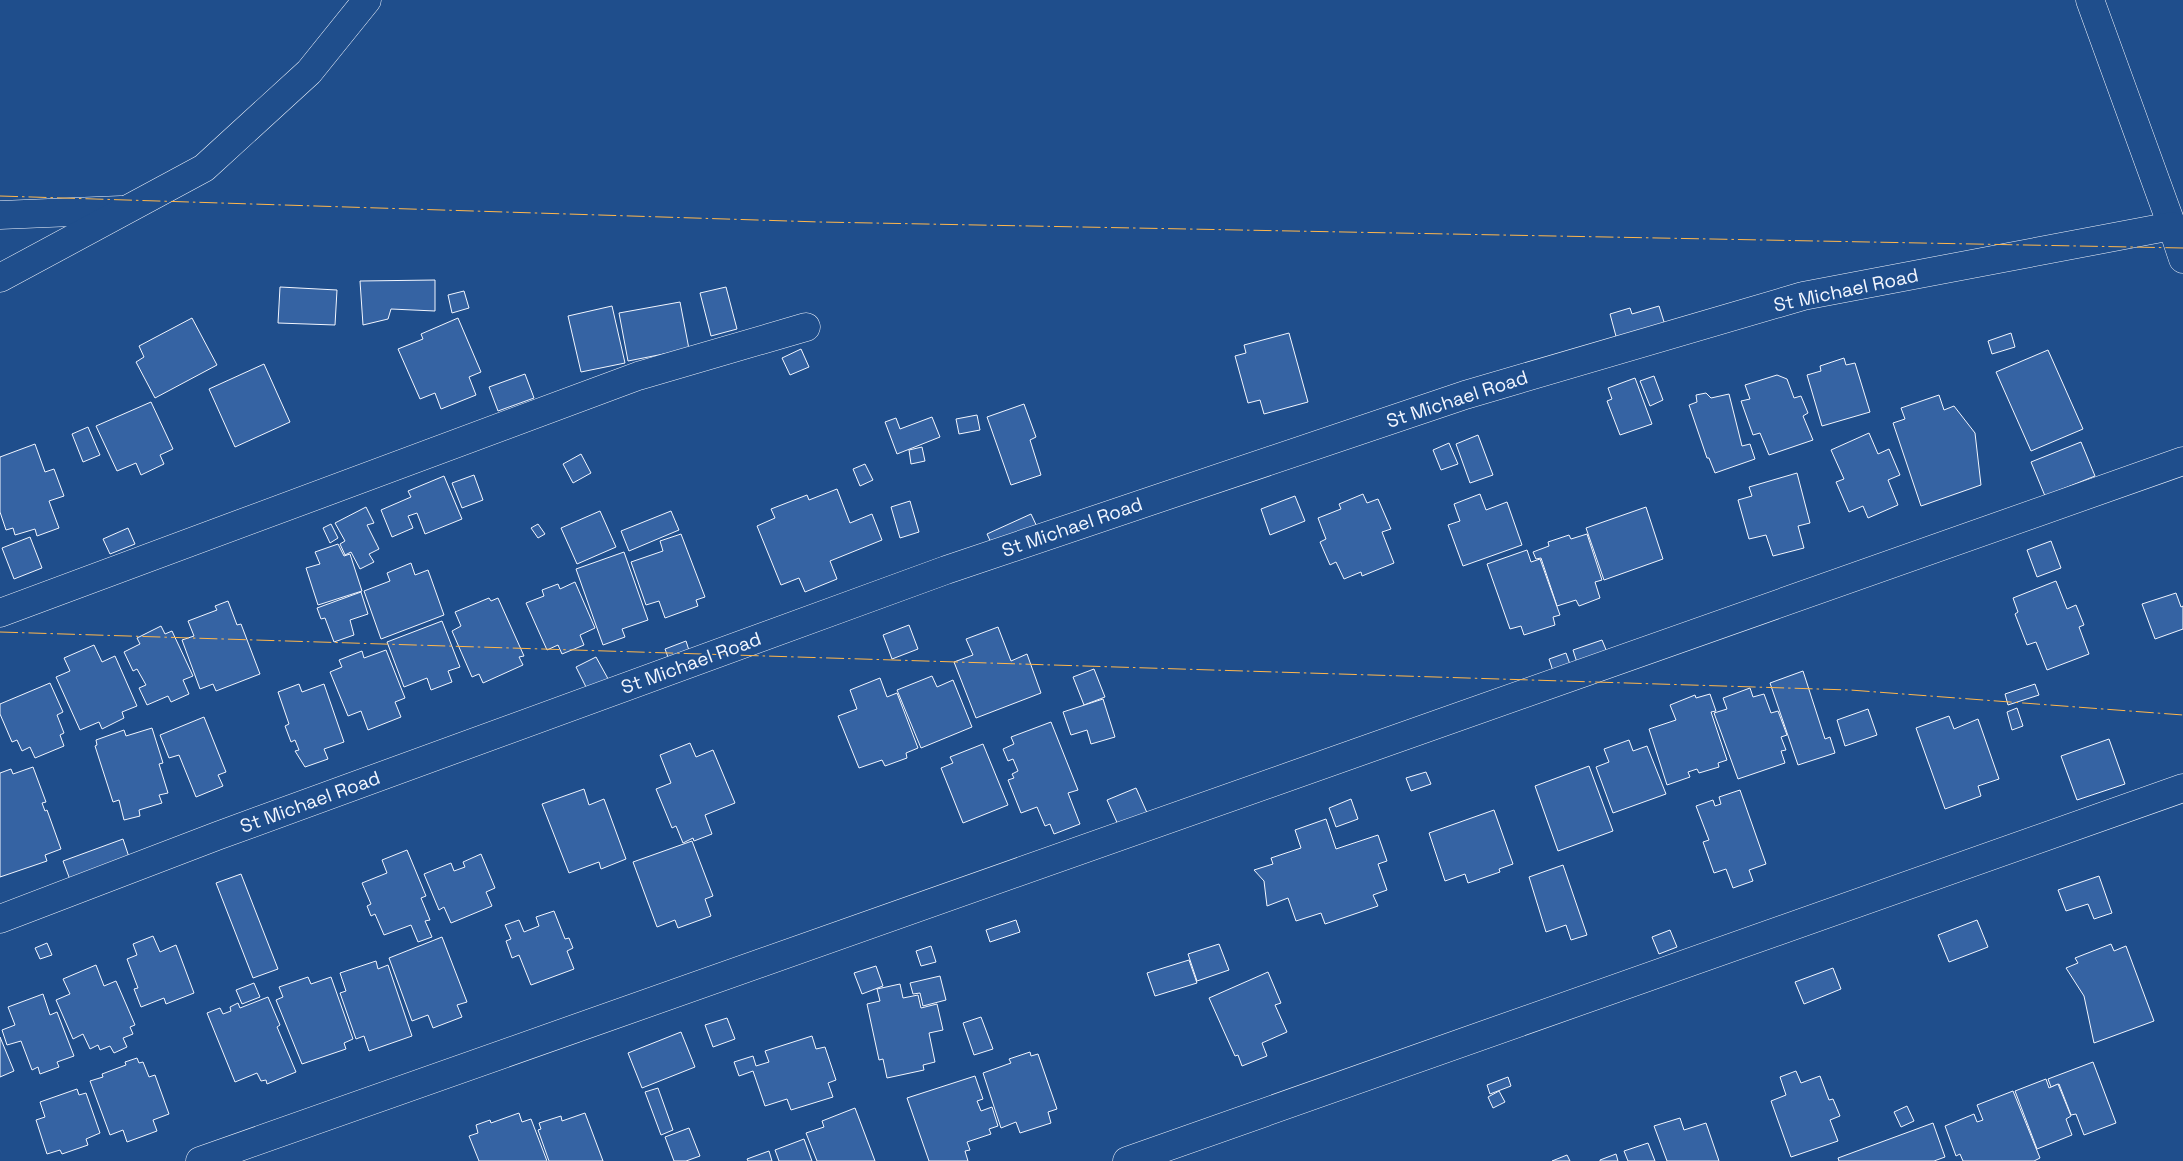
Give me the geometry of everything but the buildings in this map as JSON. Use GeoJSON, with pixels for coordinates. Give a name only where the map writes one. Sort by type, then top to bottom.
{"type":"FeatureCollection","features":[{"type":"Feature","properties":{"kind":"street"},"geometry":{"type":"LineString","coordinates":[[0,278],[204,168],[309,72],[367,0]]}},
{"type":"Feature","properties":{"kind":"street"},"geometry":{"type":"LineString","coordinates":[[2090,0],[2183,259]]}},
{"type":"Feature","properties":{"kind":"street"},"geometry":{"type":"LineString","coordinates":[[0,215],[128,210]]}},
{"type":"Feature","properties":{"kind":"street","name":"St Michael Road"},"geometry":{"type":"LineString","coordinates":[[0,919],[217,836],[946,570],[1465,395],[1803,296],[2172,226]]}},
{"type":"Feature","properties":{"kind":"street"},"geometry":{"type":"LineString","coordinates":[[0,613],[638,376],[806,328]]}},
{"type":"Feature","properties":{"kind":"street"},"geometry":{"type":"LineString","coordinates":[[200,1161],[2183,461]]}},
{"type":"Feature","properties":{"kind":"street"},"geometry":{"type":"LineString","coordinates":[[1127,1161],[2183,788]]}},
{"type":"Feature","properties":{"kind":"power"},"geometry":{"type":"LineString","coordinates":[[0,196],[820,222],[2183,248]]}},
{"type":"Feature","properties":{"kind":"power"},"geometry":{"type":"LineString","coordinates":[[0,632],[1850,690],[2183,715]]}}]}
